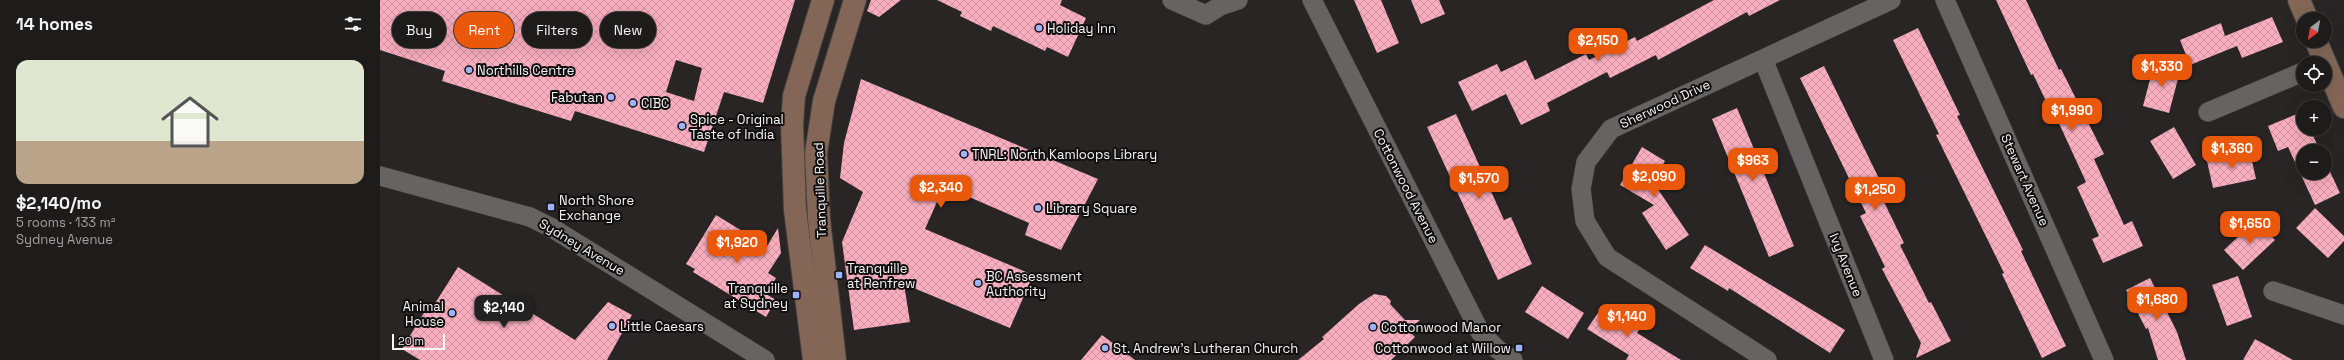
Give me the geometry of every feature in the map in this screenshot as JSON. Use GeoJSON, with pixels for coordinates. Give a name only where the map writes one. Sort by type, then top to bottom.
{"type":"FeatureCollection","features":[{"type":"Feature","properties":{"kind":"main road","name":"Tranquille Road"},"geometry":{"type":"LineString","coordinates":[[814,360],[795,210],[792,124],[794,96],[823,0]]}},
{"type":"Feature","properties":{"kind":"main road","name":"Tranquille Road"},"geometry":{"type":"LineString","coordinates":[[835,360],[819,219],[816,153],[824,101],[855,0]]}},
{"type":"Feature","properties":{"kind":"main road"},"geometry":{"type":"LineString","coordinates":[[2299,0],[2304,12]]}},
{"type":"Feature","properties":{"kind":"main road"},"geometry":{"type":"LineString","coordinates":[[2332,81],[2344,107]]}},
{"type":"Feature","properties":{"kind":"street"},"geometry":{"type":"LineString","coordinates":[[1172,0],[1206,15],[1220,6],[1238,0]]}},
{"type":"Feature","properties":{"kind":"street","name":"Cottonwood Avenue"},"geometry":{"type":"LineString","coordinates":[[1312,0],[1480,332],[1497,349],[1513,360]]}},
{"type":"Feature","properties":{"kind":"street","name":"Stewart Avenue"},"geometry":{"type":"LineString","coordinates":[[1945,0],[2104,360]]}},
{"type":"Feature","properties":{"kind":"street","name":"Sherwood Drive"},"geometry":{"type":"LineString","coordinates":[[1767,360],[1607,257],[1585,221],[1580,189],[1586,162],[1611,129],[1763,59],[1881,2]]}},
{"type":"Feature","properties":{"kind":"street","name":"Ivy Avenue"},"geometry":{"type":"LineString","coordinates":[[1763,59],[1884,360]]}},
{"type":"Feature","properties":{"kind":"street"},"geometry":{"type":"LineString","coordinates":[[2208,112],[2296,75]]}},
{"type":"Feature","properties":{"kind":"street","name":"Sydney Avenue"},"geometry":{"type":"LineString","coordinates":[[380,176],[530,217],[552,228],[766,360]]}},
{"type":"Feature","properties":{"kind":"street"},"geometry":{"type":"LineString","coordinates":[[2273,291],[2344,316]]}},
{"type":"Feature","properties":{"kind":"building"},"geometry":{"type":"Polygon","coordinates":[[[380,0],[795,0],[763,103],[724,92],[704,152],[575,111],[571,121],[442,81],[445,71],[380,50],[380,0]],[[676,60],[666,92],[694,101],[702,68],[676,60]]]}},
{"type":"Feature","properties":{"kind":"building"},"geometry":{"type":"Polygon","coordinates":[[[871,0],[901,0],[879,17],[867,11],[871,0]]]}},
{"type":"Feature","properties":{"kind":"building","name":"Holiday Inn"},"geometry":{"type":"Polygon","coordinates":[[[937,0],[1062,0],[1060,5],[1086,18],[1068,57],[1047,47],[1045,51],[993,26],[991,31],[960,16],[962,12],[937,0]]]}},
{"type":"Feature","properties":{"kind":"building"},"geometry":{"type":"Polygon","coordinates":[[[1354,0],[1381,0],[1399,43],[1377,53],[1354,0]]]}},
{"type":"Feature","properties":{"kind":"building"},"geometry":{"type":"Polygon","coordinates":[[[1411,0],[1439,0],[1445,14],[1421,24],[1411,0]]]}},
{"type":"Feature","properties":{"kind":"building"},"geometry":{"type":"Polygon","coordinates":[[[1714,0],[1780,0],[1749,16],[1747,12],[1658,60],[1656,55],[1610,78],[1607,72],[1547,103],[1550,111],[1521,125],[1506,94],[1472,111],[1458,82],[1497,64],[1501,72],[1526,60],[1535,80],[1586,54],[1589,60],[1635,37],[1637,41],[1714,0]]]}},
{"type":"Feature","properties":{"kind":"building"},"geometry":{"type":"Polygon","coordinates":[[[1996,0],[2026,0],[2059,70],[2061,69],[2104,154],[2094,159],[2124,225],[2132,221],[2143,246],[2103,263],[2092,239],[2099,236],[2077,187],[2086,182],[2057,119],[2055,120],[2033,74],[2031,75],[1996,0]]]}},
{"type":"Feature","properties":{"kind":"building"},"geometry":{"type":"Polygon","coordinates":[[[2272,17],[2283,42],[2242,58],[2237,46],[2190,65],[2180,40],[2221,23],[2225,36],[2272,17]]]}},
{"type":"Feature","properties":{"kind":"building"},"geometry":{"type":"Polygon","coordinates":[[[1918,28],[1960,115],[1957,116],[2023,250],[2021,251],[2066,346],[2042,358],[2002,274],[2004,273],[1936,135],[1939,134],[1893,40],[1918,28]]]}},
{"type":"Feature","properties":{"kind":"building"},"geometry":{"type":"Polygon","coordinates":[[[2154,64],[2180,71],[2169,113],[2143,106],[2154,64]]]}},
{"type":"Feature","properties":{"kind":"building"},"geometry":{"type":"Polygon","coordinates":[[[1824,66],[1889,199],[1884,202],[1904,243],[1900,245],[1929,303],[1931,302],[1951,341],[1916,358],[1921,343],[1882,269],[1885,267],[1860,216],[1866,213],[1800,78],[1824,66]]]}},
{"type":"Feature","properties":{"kind":"building","name":"Library Square"},"geometry":{"type":"Polygon","coordinates":[[[861,79],[1098,179],[1061,250],[1025,235],[1029,223],[944,186],[925,229],[1033,275],[1010,328],[904,284],[910,322],[854,330],[842,242],[863,192],[840,178],[844,143],[861,79]]]}},
{"type":"Feature","properties":{"kind":"building"},"geometry":{"type":"Polygon","coordinates":[[[1737,108],[1794,246],[1769,257],[1712,119],[1737,108]]]}},
{"type":"Feature","properties":{"kind":"building"},"geometry":{"type":"Polygon","coordinates":[[[1456,114],[1504,220],[1511,217],[1532,264],[1498,280],[1427,127],[1456,114]]]}},
{"type":"Feature","properties":{"kind":"building"},"geometry":{"type":"Polygon","coordinates":[[[2296,114],[2296,136],[2313,136],[2317,144],[2296,144],[2296,164],[2288,147],[2278,151],[2268,126],[2296,114]]]}},
{"type":"Feature","properties":{"kind":"building"},"geometry":{"type":"Polygon","coordinates":[[[2174,127],[2196,165],[2173,179],[2150,141],[2174,127]]]}},
{"type":"Feature","properties":{"kind":"building"},"geometry":{"type":"Polygon","coordinates":[[[1642,147],[1665,161],[1653,182],[1689,235],[1666,250],[1642,213],[1654,205],[1620,185],[1642,147]]]}},
{"type":"Feature","properties":{"kind":"building"},"geometry":{"type":"Polygon","coordinates":[[[2250,152],[2256,179],[2213,188],[2207,161],[2250,152]]]}},
{"type":"Feature","properties":{"kind":"building"},"geometry":{"type":"Polygon","coordinates":[[[2332,176],[2340,193],[2315,205],[2303,180],[2332,180],[2332,176]]]}},
{"type":"Feature","properties":{"kind":"building"},"geometry":{"type":"Polygon","coordinates":[[[2315,208],[2344,236],[2344,241],[2328,258],[2296,228],[2315,208]]]}},
{"type":"Feature","properties":{"kind":"building"},"geometry":{"type":"Polygon","coordinates":[[[716,215],[767,246],[778,228],[781,253],[768,273],[776,278],[766,294],[776,300],[766,317],[693,272],[695,269],[686,264],[716,215]]]}},
{"type":"Feature","properties":{"kind":"building"},"geometry":{"type":"Polygon","coordinates":[[[2256,220],[2275,240],[2243,270],[2224,250],[2256,220]]]}},
{"type":"Feature","properties":{"kind":"building"},"geometry":{"type":"Polygon","coordinates":[[[1705,245],[1845,330],[1830,353],[1729,288],[1728,291],[1690,268],[1705,245]]]}},
{"type":"Feature","properties":{"kind":"building"},"geometry":{"type":"Polygon","coordinates":[[[458,267],[575,340],[608,302],[632,315],[607,360],[420,360],[402,349],[430,303],[434,305],[458,267]]]}},
{"type":"Feature","properties":{"kind":"building"},"geometry":{"type":"Polygon","coordinates":[[[2238,276],[2252,317],[2227,326],[2212,285],[2238,276]]]}},
{"type":"Feature","properties":{"kind":"building"},"geometry":{"type":"Polygon","coordinates":[[[2150,278],[2177,332],[2186,360],[2158,360],[2148,328],[2146,329],[2126,290],[2150,278]]]}},
{"type":"Feature","properties":{"kind":"building"},"geometry":{"type":"Polygon","coordinates":[[[1542,286],[1584,313],[1568,339],[1525,312],[1542,286]]]}},
{"type":"Feature","properties":{"kind":"building","name":"Cottonwood Manor"},"geometry":{"type":"Polygon","coordinates":[[[1374,294],[1386,296],[1391,301],[1390,304],[1405,320],[1420,320],[1412,327],[1414,329],[1411,333],[1415,337],[1391,360],[1298,360],[1324,339],[1322,337],[1359,304],[1374,294]]]}},
{"type":"Feature","properties":{"kind":"building"},"geometry":{"type":"Polygon","coordinates":[[[1602,307],[1639,330],[1637,333],[1681,360],[1626,360],[1629,355],[1587,329],[1602,307]]]}},
{"type":"Feature","properties":{"kind":"building","name":"St. Andrew’s Lutheran Church"},"geometry":{"type":"Polygon","coordinates":[[[1102,335],[1135,360],[1081,360],[1102,335]]]}},
{"type":"Feature","properties":{"kind":"building"},"geometry":{"type":"Polygon","coordinates":[[[2255,339],[2293,360],[2243,360],[2255,339]]]}},
{"type":"Feature","properties":{"kind":"place","name":"Holiday Inn"},"geometry":{"type":"Point","coordinates":[1039,28]}},
{"type":"Feature","properties":{"kind":"place","name":"Northills Centre"},"geometry":{"type":"Point","coordinates":[469,70]}},
{"type":"Feature","properties":{"kind":"place","name":"Fabutan"},"geometry":{"type":"Point","coordinates":[611,97]}},
{"type":"Feature","properties":{"kind":"place","name":"CIBC"},"geometry":{"type":"Point","coordinates":[633,103]}},
{"type":"Feature","properties":{"kind":"place","name":"Spice - Original Taste of India"},"geometry":{"type":"Point","coordinates":[682,126]}},
{"type":"Feature","properties":{"kind":"place","name":"TNRL: North Kamloops Library"},"geometry":{"type":"Point","coordinates":[964,154]}},
{"type":"Feature","properties":{"kind":"place","name":"North Shore Exchange"},"geometry":{"type":"Point","coordinates":[551,207]}},
{"type":"Feature","properties":{"kind":"place","name":"Library Square"},"geometry":{"type":"Point","coordinates":[1038,208]}},
{"type":"Feature","properties":{"kind":"place","name":"Tranquille at Renfrew"},"geometry":{"type":"Point","coordinates":[839,275]}},
{"type":"Feature","properties":{"kind":"place","name":"BC Assessment Authority"},"geometry":{"type":"Point","coordinates":[978,283]}},
{"type":"Feature","properties":{"kind":"place","name":"Tranquille at Sydney"},"geometry":{"type":"Point","coordinates":[796,295]}},
{"type":"Feature","properties":{"kind":"place","name":"Animal House"},"geometry":{"type":"Point","coordinates":[452,313]}},
{"type":"Feature","properties":{"kind":"place","name":"Little Caesars"},"geometry":{"type":"Point","coordinates":[612,326]}},
{"type":"Feature","properties":{"kind":"place","name":"Cottonwood Manor"},"geometry":{"type":"Point","coordinates":[1373,327]}},
{"type":"Feature","properties":{"kind":"place","name":"St. Andrew’s Lutheran Church"},"geometry":{"type":"Point","coordinates":[1105,348]}},
{"type":"Feature","properties":{"kind":"place","name":"Cottonwood at Willow"},"geometry":{"type":"Point","coordinates":[1519,348]}}]}
